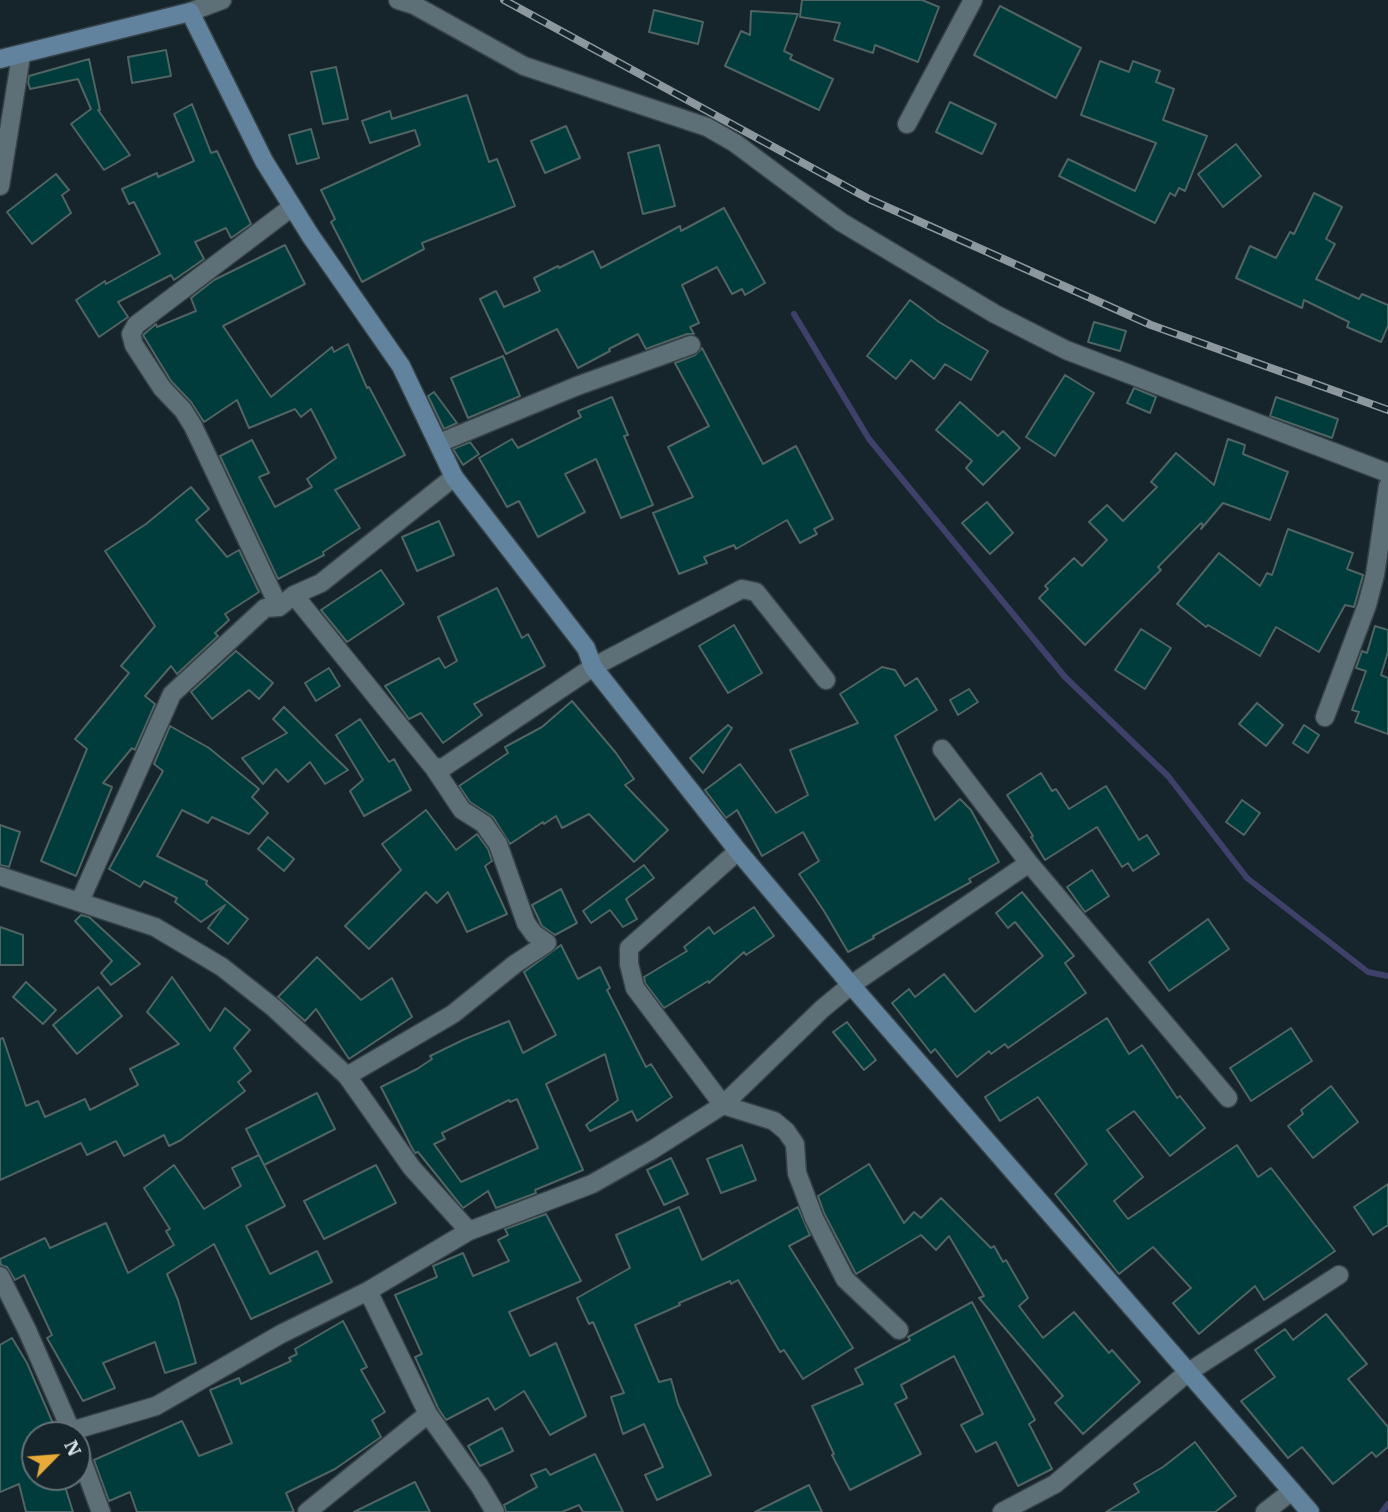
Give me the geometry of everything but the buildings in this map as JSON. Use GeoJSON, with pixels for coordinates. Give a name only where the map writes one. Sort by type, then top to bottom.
{"type":"FeatureCollection","features":[{"type":"Feature","properties":{"kind":"street"},"geometry":{"type":"LineString","coordinates":[[0,59],[190,12],[222,0]]}},
{"type":"Feature","properties":{"kind":"street"},"geometry":{"type":"LineString","coordinates":[[398,0],[414,5],[524,66],[707,127],[735,143],[841,222],[995,314],[1066,350],[1388,473]]}},
{"type":"Feature","properties":{"kind":"street"},"geometry":{"type":"LineString","coordinates":[[907,124],[973,0]]}},
{"type":"Feature","properties":{"kind":"street"},"geometry":{"type":"LineString","coordinates":[[190,12],[264,161],[292,207],[401,366],[454,477],[586,648],[593,667],[738,851],[851,985],[1310,1512]]}},
{"type":"Feature","properties":{"kind":"street"},"geometry":{"type":"LineString","coordinates":[[0,186],[20,56]]}},
{"type":"Feature","properties":{"kind":"street"},"geometry":{"type":"LineString","coordinates":[[279,607],[193,426],[183,410],[162,388],[134,345],[131,334],[136,325],[292,207]]}},
{"type":"Feature","properties":{"kind":"street"},"geometry":{"type":"LineString","coordinates":[[439,443],[577,386],[691,345]]}},
{"type":"Feature","properties":{"kind":"street"},"geometry":{"type":"LineString","coordinates":[[80,901],[172,694],[265,608],[279,607],[294,595],[321,583],[454,477]]}},
{"type":"Feature","properties":{"kind":"street"},"geometry":{"type":"LineString","coordinates":[[1325,717],[1367,605],[1375,575],[1388,486]]}},
{"type":"Feature","properties":{"kind":"street"},"geometry":{"type":"LineString","coordinates":[[434,768],[444,766],[593,667],[742,589],[755,592],[826,680]]}},
{"type":"Feature","properties":{"kind":"street"},"geometry":{"type":"LineString","coordinates":[[294,595],[434,768],[462,810],[484,824],[498,844],[526,923],[534,934],[547,943],[515,964],[453,1014],[347,1076]]}},
{"type":"Feature","properties":{"kind":"street"},"geometry":{"type":"LineString","coordinates":[[942,749],[1029,863],[1228,1098]]}},
{"type":"Feature","properties":{"kind":"street"},"geometry":{"type":"LineString","coordinates":[[738,851],[629,948],[629,964],[635,988],[723,1105],[775,1121],[786,1131],[795,1144],[797,1172],[814,1218],[845,1279],[899,1330]]}},
{"type":"Feature","properties":{"kind":"street"},"geometry":{"type":"LineString","coordinates":[[91,1431],[156,1406],[281,1334],[368,1291],[469,1231],[592,1184],[652,1150],[723,1105],[822,1009],[851,985],[1029,863]]}},
{"type":"Feature","properties":{"kind":"street"},"geometry":{"type":"LineString","coordinates":[[0,876],[155,928],[222,967],[274,1008],[347,1076],[412,1168],[469,1231]]}},
{"type":"Feature","properties":{"kind":"street"},"geometry":{"type":"LineString","coordinates":[[1002,1512],[1055,1484],[1187,1373],[1339,1275]]}},
{"type":"Feature","properties":{"kind":"street"},"geometry":{"type":"LineString","coordinates":[[0,1276],[67,1421]]}},
{"type":"Feature","properties":{"kind":"street"},"geometry":{"type":"LineString","coordinates":[[368,1291],[428,1415],[479,1485],[495,1512]]}},
{"type":"Feature","properties":{"kind":"street"},"geometry":{"type":"LineString","coordinates":[[307,1512],[428,1415]]}},
{"type":"Feature","properties":{"kind":"street"},"geometry":{"type":"LineString","coordinates":[[91,1485],[101,1512]]}},
{"type":"Feature","properties":{"kind":"street"},"geometry":{"type":"LineString","coordinates":[[1265,1512],[1292,1491]]}},
{"type":"Feature","properties":{"kind":"waterway"},"geometry":{"type":"LineString","coordinates":[[794,314],[869,439],[1065,677],[1168,776],[1247,878],[1368,972],[1388,976]]}},
{"type":"Feature","properties":{"kind":"waterway"},"geometry":{"type":"LineString","coordinates":[[1382,1512],[1388,1504]]}},
{"type":"Feature","properties":{"kind":"railway"},"geometry":{"type":"LineString","coordinates":[[504,0],[869,199],[1151,325],[1388,410]]}}]}
